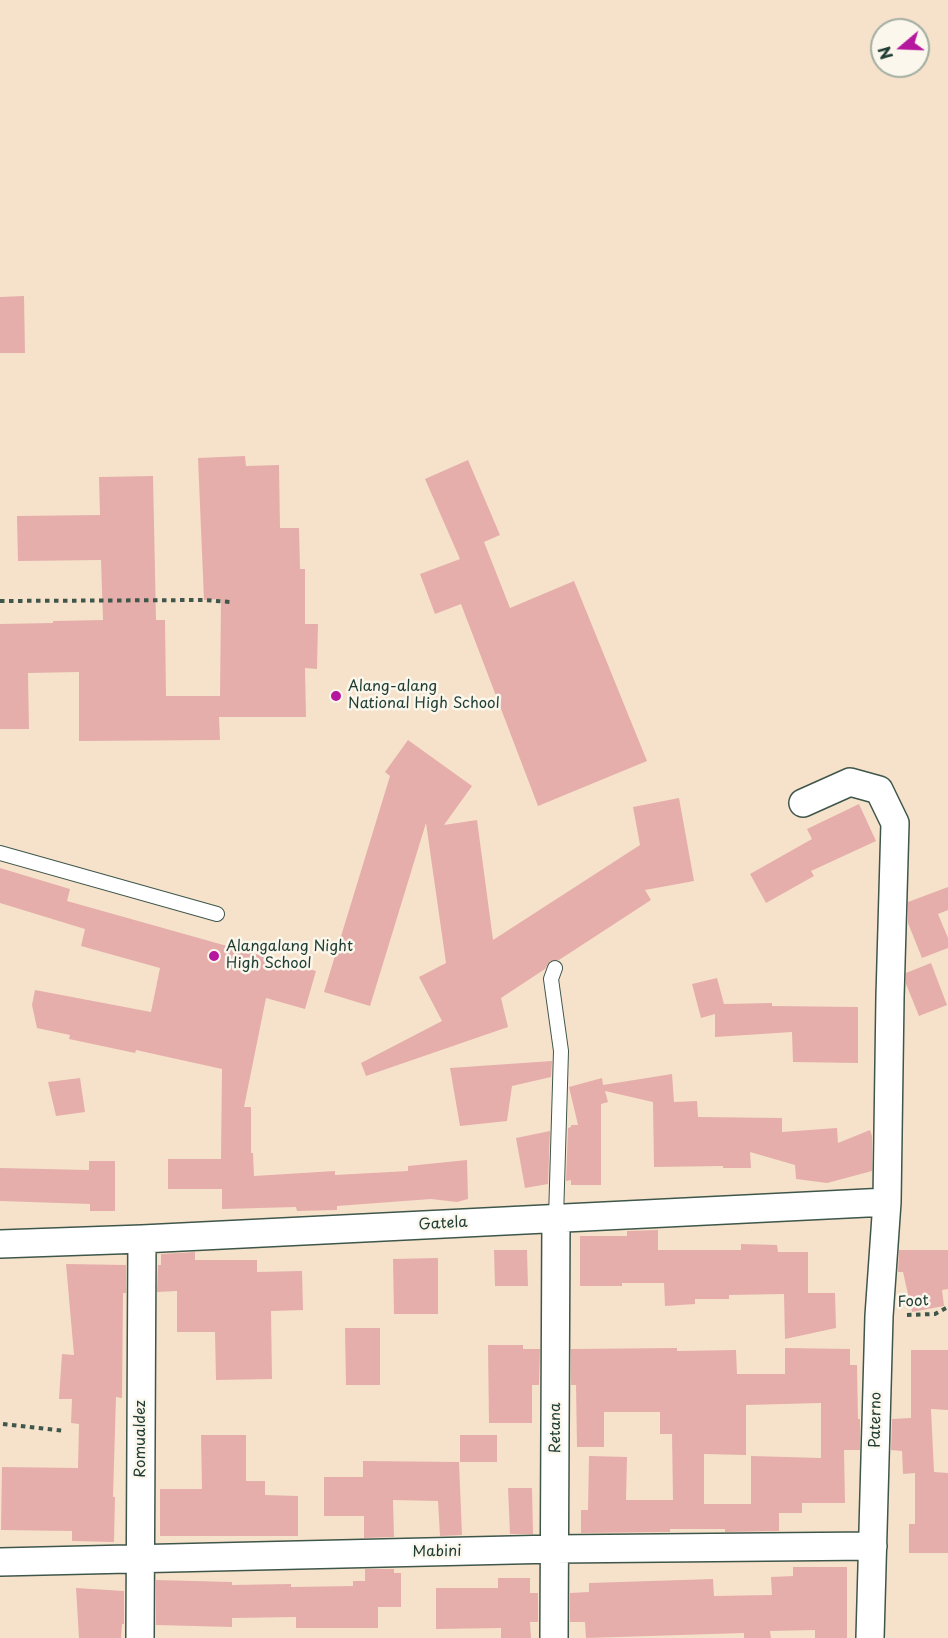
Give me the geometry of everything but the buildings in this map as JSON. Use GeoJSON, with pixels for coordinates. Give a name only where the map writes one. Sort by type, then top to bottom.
{"type":"FeatureCollection","features":[{"type":"Feature","properties":{"kind":"street","name":"Paterno"},"geometry":{"type":"LineString","coordinates":[[803,803],[850,782],[879,790],[895,823],[887,1202],[879,1316],[870,1638]]}},
{"type":"Feature","properties":{"kind":"street","name":"Gatela"},"geometry":{"type":"LineString","coordinates":[[0,1244],[887,1202]]}},
{"type":"Feature","properties":{"kind":"street","name":"Retana"},"geometry":{"type":"LineString","coordinates":[[554,1638],[556,1218]]}},
{"type":"Feature","properties":{"kind":"street","name":"Romualdez"},"geometry":{"type":"LineString","coordinates":[[140,1638],[142,1239]]}},
{"type":"Feature","properties":{"kind":"street","name":"Mabini"},"geometry":{"type":"LineString","coordinates":[[0,1562],[555,1549],[873,1546]]}},
{"type":"Feature","properties":{"kind":"lane"},"geometry":{"type":"LineString","coordinates":[[0,853],[217,914]]}},
{"type":"Feature","properties":{"kind":"lane"},"geometry":{"type":"LineString","coordinates":[[555,968],[551,979],[561,1052],[556,1218]]}},
{"type":"Feature","properties":{"kind":"path"},"geometry":{"type":"LineString","coordinates":[[0,601],[204,600],[231,602]]}},
{"type":"Feature","properties":{"kind":"path","name":"Foot"},"geometry":{"type":"LineString","coordinates":[[879,1316],[935,1314],[948,1307]]}},
{"type":"Feature","properties":{"kind":"path"},"geometry":{"type":"LineString","coordinates":[[3,1424],[65,1431]]}},
{"type":"Feature","properties":{"kind":"place","name":"Alang-alang National High School"},"geometry":{"type":"Point","coordinates":[336,696]}},
{"type":"Feature","properties":{"kind":"place","name":"Alangalang Night High School"},"geometry":{"type":"Point","coordinates":[214,956]}}]}
